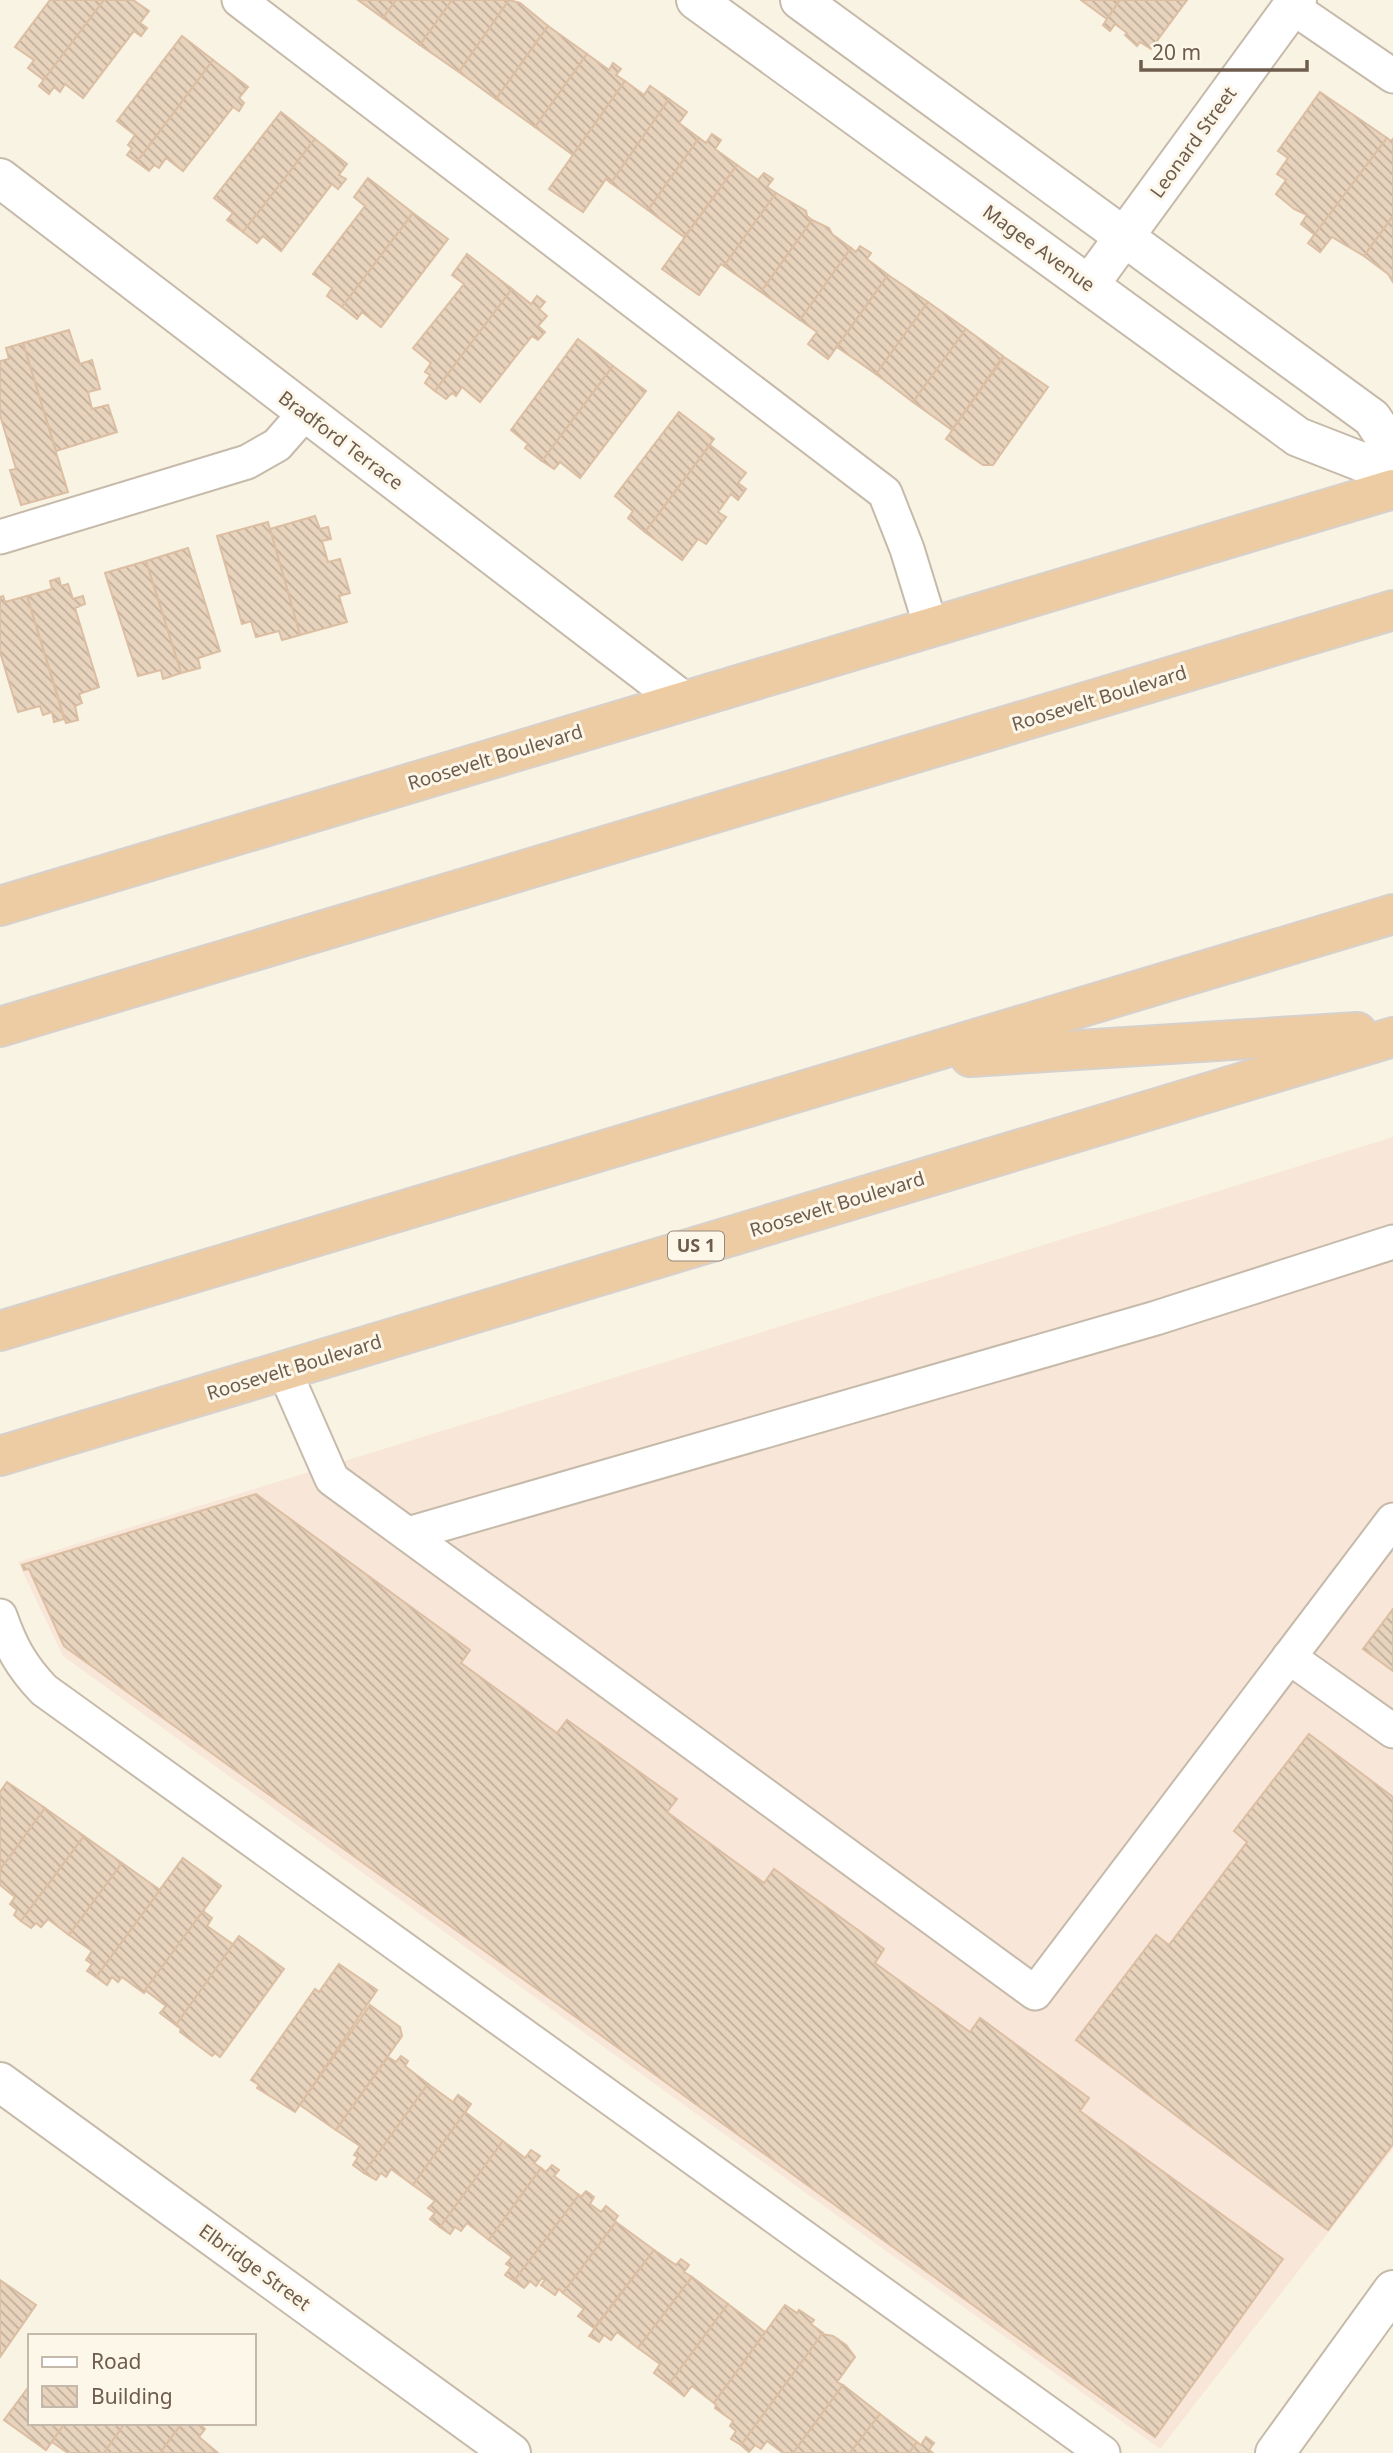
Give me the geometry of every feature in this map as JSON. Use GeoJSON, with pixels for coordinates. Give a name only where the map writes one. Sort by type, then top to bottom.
{"type":"FeatureCollection","features":[{"type":"Feature","properties":{"kind":"highway","name":"Roosevelt Boulevard"},"geometry":{"type":"LineString","coordinates":[[0,906],[1393,489]]}},
{"type":"Feature","properties":{"kind":"highway","name":"Roosevelt Boulevard"},"geometry":{"type":"LineString","coordinates":[[0,1027],[1393,610]]}},
{"type":"Feature","properties":{"kind":"highway"},"geometry":{"type":"LineString","coordinates":[[0,924],[60,888]]}},
{"type":"Feature","properties":{"kind":"highway"},"geometry":{"type":"LineString","coordinates":[[0,1331],[1393,914]]}},
{"type":"Feature","properties":{"kind":"highway"},"geometry":{"type":"LineString","coordinates":[[902,1061],[1393,1030]]}},
{"type":"Feature","properties":{"kind":"highway","name":"Roosevelt Boulevard"},"geometry":{"type":"LineString","coordinates":[[0,1455],[1393,1037]]}},
{"type":"Feature","properties":{"kind":"highway"},"geometry":{"type":"LineString","coordinates":[[0,1343],[43,1318]]}},
{"type":"Feature","properties":{"kind":"street","name":"Magee Avenue"},"geometry":{"type":"LineString","coordinates":[[696,0],[1298,437],[1393,474]]}},
{"type":"Feature","properties":{"kind":"street"},"geometry":{"type":"LineString","coordinates":[[800,0],[1371,418],[1393,450]]}},
{"type":"Feature","properties":{"kind":"street","name":"Leonard Street"},"geometry":{"type":"LineString","coordinates":[[1089,285],[1294,3]]}},
{"type":"Feature","properties":{"kind":"street","name":"Bradford Terrace"},"geometry":{"type":"LineString","coordinates":[[0,178],[683,701]]}},
{"type":"Feature","properties":{"kind":"street","name":"Elbridge Street"},"geometry":{"type":"LineString","coordinates":[[0,2082],[511,2453]]}},
{"type":"Feature","properties":{"kind":"street"},"geometry":{"type":"LineString","coordinates":[[1275,2453],[1393,2290]]}},
{"type":"Feature","properties":{"kind":"lane"},"geometry":{"type":"LineString","coordinates":[[239,0],[885,492],[932,627]]}},
{"type":"Feature","properties":{"kind":"lane"},"geometry":{"type":"LineString","coordinates":[[1294,3],[1393,76]]}},
{"type":"Feature","properties":{"kind":"lane"},"geometry":{"type":"LineString","coordinates":[[0,537],[247,462],[277,445],[305,413]]}},
{"type":"Feature","properties":{"kind":"lane"},"geometry":{"type":"LineString","coordinates":[[408,1534],[1156,1318],[1393,1242]]}},
{"type":"Feature","properties":{"kind":"lane"},"geometry":{"type":"LineString","coordinates":[[284,1370],[332,1479],[1035,1993],[1393,1520]]}},
{"type":"Feature","properties":{"kind":"lane"},"geometry":{"type":"LineString","coordinates":[[0,1616],[10,1644],[25,1670],[44,1690],[1103,2453]]}},
{"type":"Feature","properties":{"kind":"lane"},"geometry":{"type":"LineString","coordinates":[[1289,1657],[1393,1731]]}},
{"type":"Feature","properties":{"kind":"shaded area"},"geometry":{"type":"Polygon","coordinates":[[[1393,1137],[1393,2149],[1160,2449],[63,1656],[18,1562],[1393,1137]]]}},
{"type":"Feature","properties":{"kind":"building"},"geometry":{"type":"Polygon","coordinates":[[[50,0],[104,0],[44,80],[28,68],[34,60],[15,47],[50,0]]]}},
{"type":"Feature","properties":{"kind":"building"},"geometry":{"type":"Polygon","coordinates":[[[104,0],[133,0],[149,11],[140,23],[147,28],[141,36],[134,31],[83,98],[65,84],[60,92],[54,87],[49,94],[39,86],[104,0]]]}},
{"type":"Feature","properties":{"kind":"building"},"geometry":{"type":"Polygon","coordinates":[[[358,0],[396,0],[383,18],[358,0]]]}},
{"type":"Feature","properties":{"kind":"building"},"geometry":{"type":"Polygon","coordinates":[[[396,0],[452,0],[420,45],[383,18],[396,0]]]}},
{"type":"Feature","properties":{"kind":"building"},"geometry":{"type":"Polygon","coordinates":[[[452,0],[509,0],[459,72],[420,45],[452,0]]]}},
{"type":"Feature","properties":{"kind":"building"},"geometry":{"type":"Polygon","coordinates":[[[509,0],[520,3],[548,26],[496,99],[459,72],[509,0]]]}},
{"type":"Feature","properties":{"kind":"building"},"geometry":{"type":"Polygon","coordinates":[[[1081,0],[1120,0],[1107,19],[1081,0]]]}},
{"type":"Feature","properties":{"kind":"building"},"geometry":{"type":"Polygon","coordinates":[[[1120,0],[1187,0],[1151,49],[1140,42],[1137,46],[1125,35],[1127,33],[1115,24],[1110,31],[1103,25],[1120,0]]]}},
{"type":"Feature","properties":{"kind":"building"},"geometry":{"type":"Polygon","coordinates":[[[548,26],[587,54],[535,127],[496,99],[548,26]]]}},
{"type":"Feature","properties":{"kind":"building"},"geometry":{"type":"Polygon","coordinates":[[[182,36],[213,60],[137,162],[127,155],[132,148],[128,145],[135,135],[117,121],[182,36]]]}},
{"type":"Feature","properties":{"kind":"building"},"geometry":{"type":"Polygon","coordinates":[[[587,54],[609,70],[613,63],[621,69],[616,75],[625,81],[573,155],[535,127],[587,54]]]}},
{"type":"Feature","properties":{"kind":"building"},"geometry":{"type":"Polygon","coordinates":[[[213,60],[248,87],[239,98],[244,103],[239,111],[233,107],[183,171],[166,158],[159,168],[154,165],[149,171],[137,162],[213,60]]]}},
{"type":"Feature","properties":{"kind":"building"},"geometry":{"type":"Polygon","coordinates":[[[625,81],[644,95],[650,86],[669,99],[611,183],[606,179],[583,212],[549,189],[625,81]]]}},
{"type":"Feature","properties":{"kind":"building"},"geometry":{"type":"Polygon","coordinates":[[[1320,92],[1387,138],[1315,235],[1301,224],[1307,215],[1294,209],[1276,194],[1286,180],[1277,174],[1288,158],[1278,151],[1320,92]]]}},
{"type":"Feature","properties":{"kind":"building"},"geometry":{"type":"Polygon","coordinates":[[[669,99],[687,112],[679,123],[699,138],[648,210],[611,183],[669,99]]]}},
{"type":"Feature","properties":{"kind":"building"},"geometry":{"type":"Polygon","coordinates":[[[281,112],[315,139],[243,232],[227,220],[233,213],[214,198],[281,112]]]}},
{"type":"Feature","properties":{"kind":"building"},"geometry":{"type":"Polygon","coordinates":[[[712,134],[721,140],[715,149],[737,165],[684,237],[648,210],[699,138],[706,143],[712,134]]]}},
{"type":"Feature","properties":{"kind":"building"},"geometry":{"type":"Polygon","coordinates":[[[1387,138],[1391,141],[1393,139],[1393,216],[1364,256],[1332,237],[1320,252],[1308,243],[1387,138]]]}},
{"type":"Feature","properties":{"kind":"building"},"geometry":{"type":"Polygon","coordinates":[[[315,139],[347,164],[339,175],[346,179],[338,189],[332,184],[281,251],[263,236],[257,243],[243,232],[315,139]]]}},
{"type":"Feature","properties":{"kind":"building"},"geometry":{"type":"Polygon","coordinates":[[[737,165],[758,180],[764,173],[773,179],[767,187],[776,193],[724,266],[721,264],[699,295],[662,269],[737,165]]]}},
{"type":"Feature","properties":{"kind":"building"},"geometry":{"type":"Polygon","coordinates":[[[368,178],[413,213],[342,307],[327,296],[332,288],[313,274],[365,206],[354,197],[368,178]]]}},
{"type":"Feature","properties":{"kind":"building"},"geometry":{"type":"Polygon","coordinates":[[[776,193],[806,211],[812,220],[761,292],[724,266],[776,193]]]}},
{"type":"Feature","properties":{"kind":"building"},"geometry":{"type":"Polygon","coordinates":[[[413,213],[448,239],[381,327],[362,312],[357,319],[342,307],[413,213]]]}},
{"type":"Feature","properties":{"kind":"building"},"geometry":{"type":"Polygon","coordinates":[[[1393,216],[1393,282],[1388,274],[1364,256],[1393,216]]]}},
{"type":"Feature","properties":{"kind":"building"},"geometry":{"type":"Polygon","coordinates":[[[812,220],[829,228],[832,234],[851,248],[800,320],[761,292],[812,220]]]}},
{"type":"Feature","properties":{"kind":"building"},"geometry":{"type":"Polygon","coordinates":[[[860,246],[871,253],[867,259],[888,275],[828,359],[808,344],[817,332],[800,320],[851,248],[856,252],[860,246]]]}},
{"type":"Feature","properties":{"kind":"building"},"geometry":{"type":"Polygon","coordinates":[[[467,254],[512,289],[435,391],[425,383],[430,375],[425,372],[431,363],[413,348],[464,284],[452,275],[467,254]]]}},
{"type":"Feature","properties":{"kind":"building"},"geometry":{"type":"Polygon","coordinates":[[[888,275],[928,302],[876,374],[837,347],[888,275]]]}},
{"type":"Feature","properties":{"kind":"building"},"geometry":{"type":"Polygon","coordinates":[[[512,289],[531,304],[537,296],[545,302],[539,309],[547,316],[538,326],[545,332],[538,340],[532,336],[480,402],[462,387],[456,396],[452,393],[446,399],[435,391],[512,289]]]}},
{"type":"Feature","properties":{"kind":"building"},"geometry":{"type":"Polygon","coordinates":[[[928,302],[966,329],[913,402],[876,374],[928,302]]]}},
{"type":"Feature","properties":{"kind":"building"},"geometry":{"type":"Polygon","coordinates":[[[966,329],[1003,356],[952,430],[913,402],[966,329]]]}},
{"type":"Feature","properties":{"kind":"building"},"geometry":{"type":"Polygon","coordinates":[[[69,330],[80,364],[92,360],[100,389],[88,392],[92,409],[108,405],[117,432],[56,451],[23,343],[69,330]]]}},
{"type":"Feature","properties":{"kind":"building"},"geometry":{"type":"Polygon","coordinates":[[[578,339],[613,366],[542,461],[525,448],[528,444],[511,430],[578,339]]]}},
{"type":"Feature","properties":{"kind":"building"},"geometry":{"type":"Polygon","coordinates":[[[23,343],[68,492],[21,505],[10,470],[16,469],[0,415],[0,361],[9,359],[6,348],[23,343]]]}},
{"type":"Feature","properties":{"kind":"building"},"geometry":{"type":"Polygon","coordinates":[[[1004,357],[1048,387],[993,465],[983,465],[946,439],[1004,357]]]}},
{"type":"Feature","properties":{"kind":"building"},"geometry":{"type":"Polygon","coordinates":[[[613,366],[646,391],[580,478],[560,462],[554,469],[542,461],[613,366]]]}},
{"type":"Feature","properties":{"kind":"building"},"geometry":{"type":"Polygon","coordinates":[[[679,412],[714,439],[645,532],[628,518],[633,511],[615,496],[679,412]]]}},
{"type":"Feature","properties":{"kind":"building"},"geometry":{"type":"Polygon","coordinates":[[[710,445],[746,473],[738,483],[746,489],[738,500],[731,494],[718,512],[726,517],[706,544],[698,539],[682,560],[645,532],[710,445]]]}},
{"type":"Feature","properties":{"kind":"building"},"geometry":{"type":"Polygon","coordinates":[[[315,516],[320,529],[328,527],[331,539],[322,541],[328,562],[340,559],[350,593],[339,596],[347,622],[300,635],[270,529],[315,516]]]}},
{"type":"Feature","properties":{"kind":"building"},"geometry":{"type":"Polygon","coordinates":[[[268,522],[300,635],[282,640],[279,631],[256,637],[251,621],[242,624],[217,536],[268,522]]]}},
{"type":"Feature","properties":{"kind":"building"},"geometry":{"type":"Polygon","coordinates":[[[188,548],[220,651],[198,658],[200,668],[181,673],[146,561],[188,548]]]}},
{"type":"Feature","properties":{"kind":"building"},"geometry":{"type":"Polygon","coordinates":[[[146,561],[181,673],[163,679],[161,670],[138,676],[105,573],[146,561]]]}},
{"type":"Feature","properties":{"kind":"building"},"geometry":{"type":"Polygon","coordinates":[[[59,578],[61,586],[68,584],[73,599],[83,596],[85,604],[75,608],[99,687],[79,694],[82,703],[75,706],[78,720],[66,723],[27,596],[52,589],[50,581],[59,578]]]}},
{"type":"Feature","properties":{"kind":"building"},"geometry":{"type":"Polygon","coordinates":[[[3,596],[5,602],[27,596],[64,719],[54,722],[52,712],[43,715],[40,706],[18,712],[0,652],[0,597],[3,596]]]}},
{"type":"Feature","properties":{"kind":"building"},"geometry":{"type":"Polygon","coordinates":[[[256,1494],[470,1650],[461,1663],[557,1733],[567,1720],[677,1799],[667,1812],[764,1883],[774,1869],[884,1949],[875,1963],[970,2032],[980,2018],[1089,2098],[1080,2111],[1283,2259],[1155,2437],[64,1646],[29,1569],[24,1570],[22,1565],[256,1494]]]}},
{"type":"Feature","properties":{"kind":"building"},"geometry":{"type":"Polygon","coordinates":[[[1393,1609],[1393,1671],[1363,1649],[1393,1609]]]}},
{"type":"Feature","properties":{"kind":"building"},"geometry":{"type":"Polygon","coordinates":[[[1309,1734],[1393,1797],[1393,2144],[1328,2230],[1076,2040],[1156,1935],[1169,1945],[1247,1842],[1234,1831],[1309,1734]]]}},
{"type":"Feature","properties":{"kind":"building"},"geometry":{"type":"Polygon","coordinates":[[[7,1782],[45,1808],[0,1870],[0,1792],[7,1782]]]}},
{"type":"Feature","properties":{"kind":"building"},"geometry":{"type":"Polygon","coordinates":[[[45,1808],[84,1836],[21,1921],[14,1915],[17,1910],[10,1904],[15,1897],[0,1885],[0,1870],[45,1808]]]}},
{"type":"Feature","properties":{"kind":"building"},"geometry":{"type":"Polygon","coordinates":[[[84,1836],[122,1863],[69,1935],[48,1919],[41,1927],[36,1923],[31,1928],[21,1921],[84,1836]]]}},
{"type":"Feature","properties":{"kind":"building"},"geometry":{"type":"Polygon","coordinates":[[[183,1858],[221,1886],[144,1993],[122,1977],[118,1982],[112,1977],[107,1985],[96,1977],[183,1858]]]}},
{"type":"Feature","properties":{"kind":"building"},"geometry":{"type":"Polygon","coordinates":[[[122,1863],[160,1890],[96,1977],[87,1971],[92,1964],[86,1960],[92,1951],[69,1935],[122,1863]]]}},
{"type":"Feature","properties":{"kind":"building"},"geometry":{"type":"Polygon","coordinates":[[[203,1911],[212,1918],[207,1926],[234,1945],[176,2025],[160,2013],[166,2006],[145,1990],[203,1911]]]}},
{"type":"Feature","properties":{"kind":"building"},"geometry":{"type":"Polygon","coordinates":[[[239,1936],[284,1969],[220,2057],[215,2053],[212,2056],[180,2032],[181,2029],[176,2025],[239,1936]]]}},
{"type":"Feature","properties":{"kind":"building"},"geometry":{"type":"Polygon","coordinates":[[[339,1964],[377,1990],[295,2112],[257,2088],[259,2085],[251,2080],[315,1989],[319,1992],[339,1964]]]}},
{"type":"Feature","properties":{"kind":"building"},"geometry":{"type":"Polygon","coordinates":[[[370,2005],[400,2027],[402,2036],[336,2130],[300,2105],[370,2005]]]}},
{"type":"Feature","properties":{"kind":"building"},"geometry":{"type":"Polygon","coordinates":[[[401,2056],[408,2061],[405,2066],[428,2084],[364,2173],[353,2165],[358,2157],[354,2155],[360,2146],[336,2130],[388,2057],[396,2062],[401,2056]]]}},
{"type":"Feature","properties":{"kind":"building"},"geometry":{"type":"Polygon","coordinates":[[[428,2084],[453,2102],[458,2095],[471,2104],[413,2185],[391,2169],[386,2177],[381,2173],[376,2180],[364,2173],[428,2084]]]}},
{"type":"Feature","properties":{"kind":"building"},"geometry":{"type":"Polygon","coordinates":[[[465,2112],[503,2141],[440,2227],[430,2219],[435,2213],[428,2208],[435,2201],[413,2185],[465,2112]]]}},
{"type":"Feature","properties":{"kind":"building"},"geometry":{"type":"Polygon","coordinates":[[[503,2141],[525,2158],[531,2150],[540,2156],[534,2163],[541,2168],[489,2240],[467,2223],[461,2231],[455,2227],[450,2234],[440,2227],[503,2141]]]}},
{"type":"Feature","properties":{"kind":"building"},"geometry":{"type":"Polygon","coordinates":[[[552,2165],[559,2170],[554,2176],[579,2195],[514,2281],[505,2275],[511,2267],[506,2264],[512,2257],[489,2240],[541,2168],[546,2172],[552,2165]]]}},
{"type":"Feature","properties":{"kind":"building"},"geometry":{"type":"Polygon","coordinates":[[[586,2191],[594,2197],[590,2204],[601,2212],[606,2206],[618,2216],[563,2293],[559,2289],[555,2295],[541,2285],[545,2280],[542,2278],[536,2286],[530,2281],[524,2288],[514,2281],[579,2195],[581,2197],[586,2191]]]}},
{"type":"Feature","properties":{"kind":"building"},"geometry":{"type":"Polygon","coordinates":[[[616,2222],[654,2250],[594,2328],[578,2316],[584,2309],[563,2293],[616,2222]]]}},
{"type":"Feature","properties":{"kind":"building"},"geometry":{"type":"Polygon","coordinates":[[[654,2250],[676,2265],[681,2259],[689,2265],[684,2272],[692,2277],[638,2348],[617,2332],[611,2340],[604,2335],[599,2342],[589,2336],[654,2250]]]}},
{"type":"Feature","properties":{"kind":"building"},"geometry":{"type":"Polygon","coordinates":[[[692,2277],[728,2304],[669,2384],[654,2373],[660,2364],[638,2348],[692,2277]]]}},
{"type":"Feature","properties":{"kind":"building"},"geometry":{"type":"Polygon","coordinates":[[[0,2280],[36,2305],[0,2357],[0,2280]]]}},
{"type":"Feature","properties":{"kind":"building"},"geometry":{"type":"Polygon","coordinates":[[[728,2304],[765,2332],[714,2403],[692,2386],[684,2396],[669,2384],[728,2304]]]}},
{"type":"Feature","properties":{"kind":"building"},"geometry":{"type":"Polygon","coordinates":[[[785,2305],[814,2320],[811,2324],[823,2333],[741,2445],[731,2439],[736,2431],[730,2426],[733,2421],[715,2408],[714,2403],[785,2305]]]}},
{"type":"Feature","properties":{"kind":"building"},"geometry":{"type":"Polygon","coordinates":[[[822,2334],[833,2336],[846,2345],[855,2357],[837,2382],[843,2385],[793,2453],[783,2453],[767,2441],[761,2449],[755,2445],[749,2452],[741,2445],[822,2334]]]}},
{"type":"Feature","properties":{"kind":"building"},"geometry":{"type":"Polygon","coordinates":[[[843,2385],[880,2414],[850,2453],[793,2453],[843,2385]]]}},
{"type":"Feature","properties":{"kind":"building"},"geometry":{"type":"Polygon","coordinates":[[[28,2388],[28,2425],[64,2425],[46,2450],[4,2420],[28,2388]]]}},
{"type":"Feature","properties":{"kind":"building"},"geometry":{"type":"Polygon","coordinates":[[[880,2414],[917,2442],[909,2453],[850,2453],[880,2414]]]}},
{"type":"Feature","properties":{"kind":"building"},"geometry":{"type":"Polygon","coordinates":[[[64,2425],[124,2425],[104,2453],[68,2453],[52,2442],[64,2425]]]}},
{"type":"Feature","properties":{"kind":"building"},"geometry":{"type":"Polygon","coordinates":[[[124,2425],[181,2425],[160,2453],[104,2453],[124,2425]]]}},
{"type":"Feature","properties":{"kind":"building"},"geometry":{"type":"Polygon","coordinates":[[[181,2425],[200,2425],[205,2429],[199,2437],[218,2453],[160,2453],[181,2425]]]}},
{"type":"Feature","properties":{"kind":"building"},"geometry":{"type":"Polygon","coordinates":[[[926,2437],[934,2443],[929,2450],[933,2453],[909,2453],[917,2442],[921,2445],[926,2437]]]}}]}
